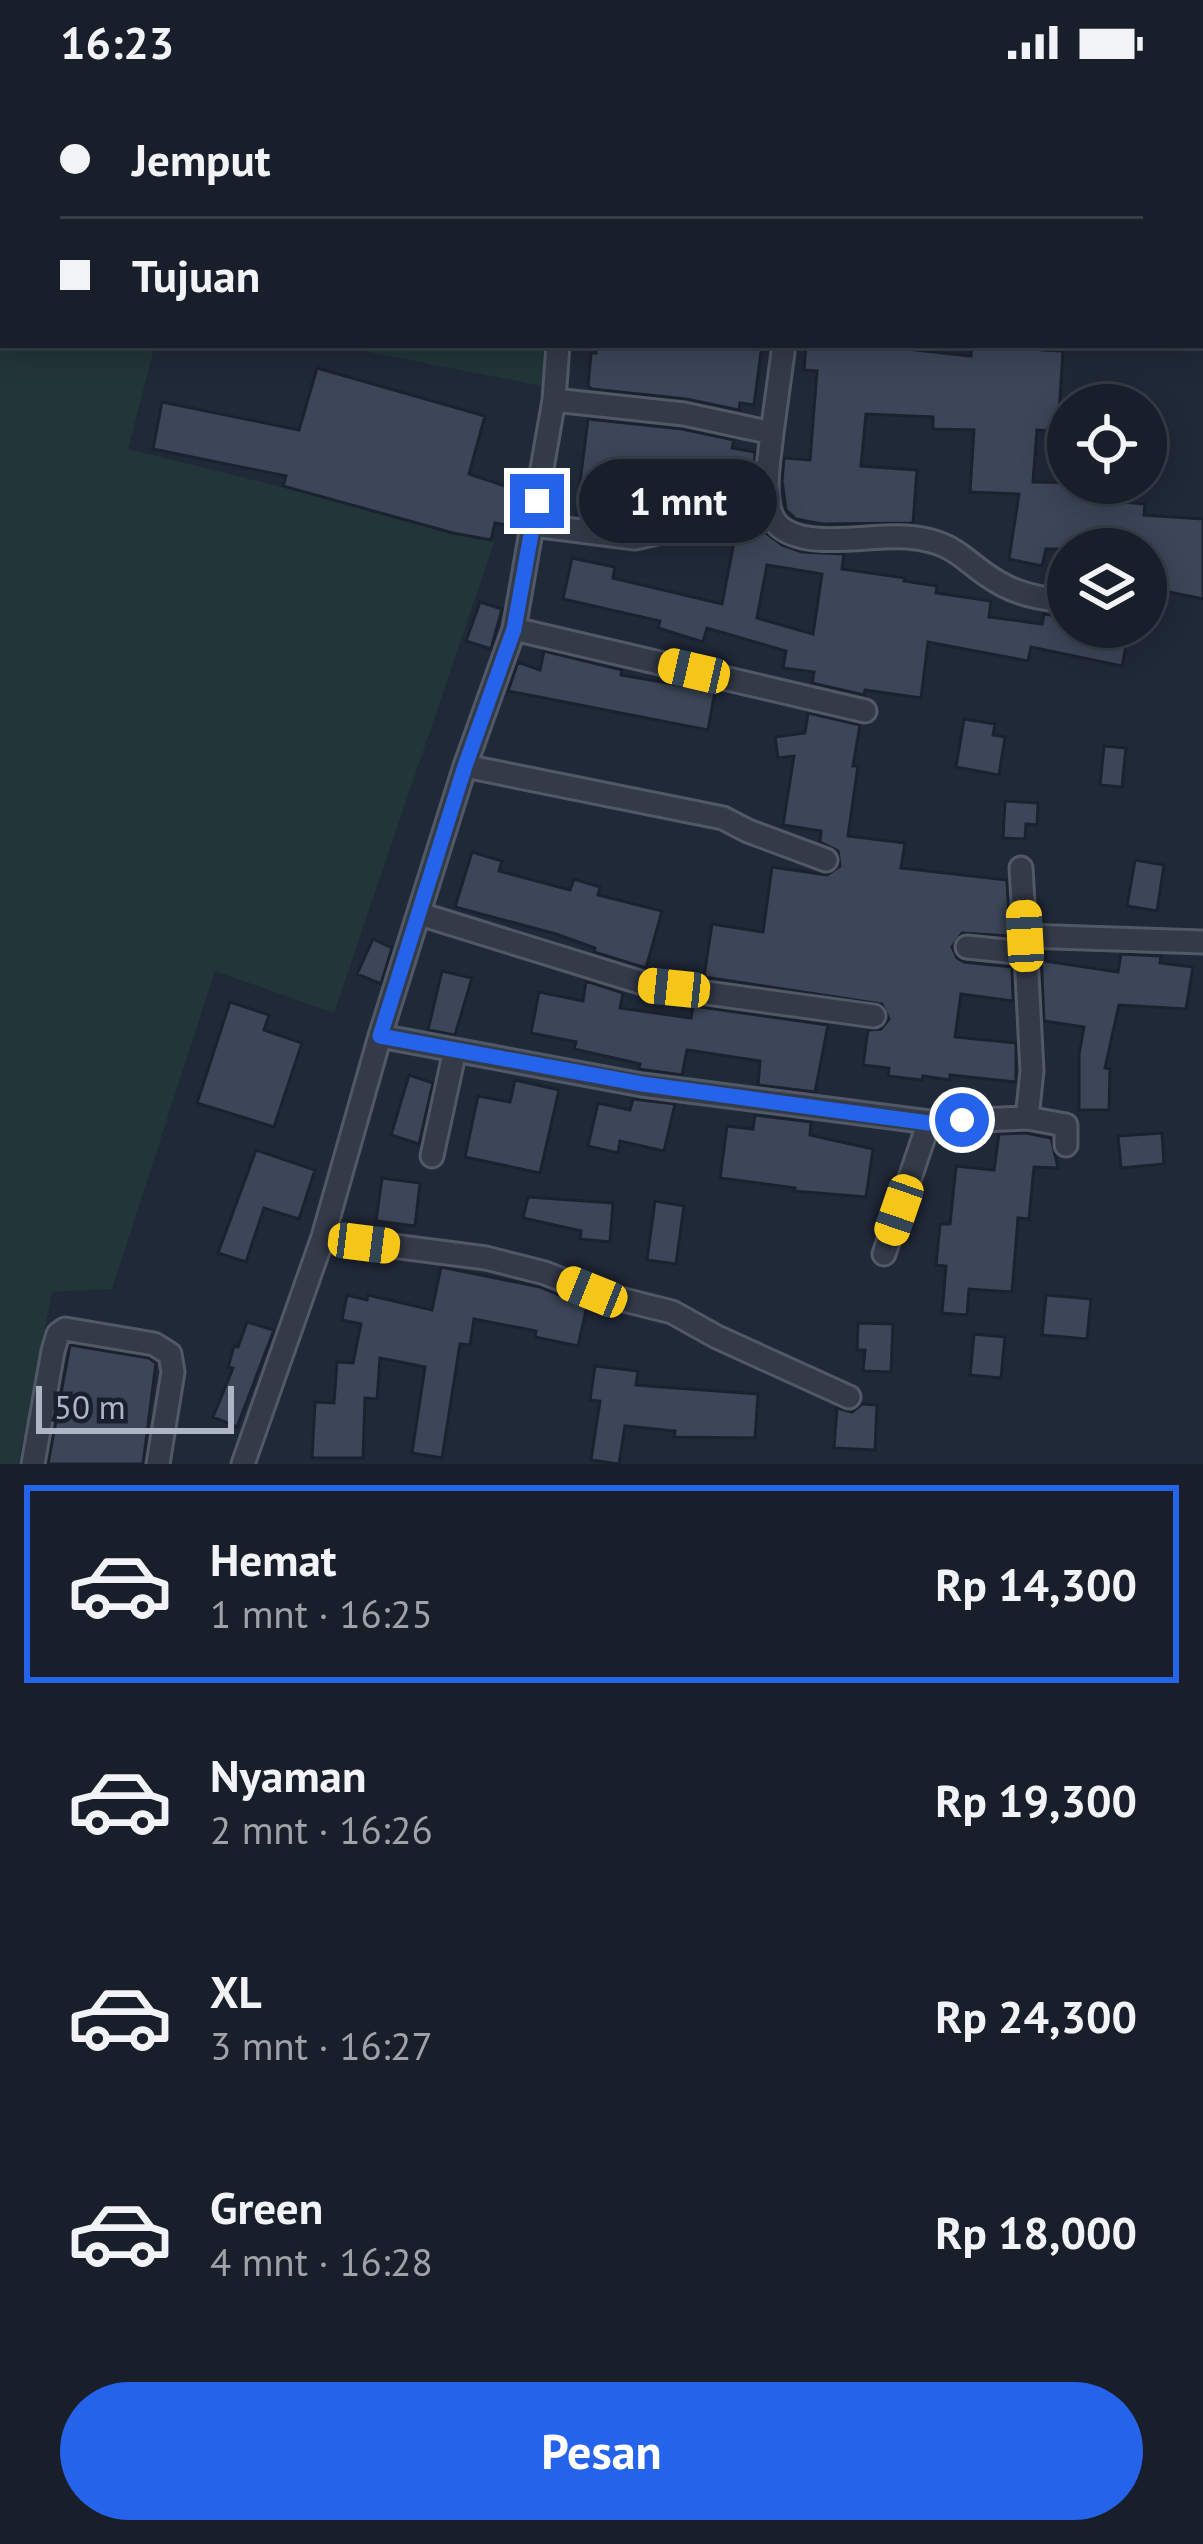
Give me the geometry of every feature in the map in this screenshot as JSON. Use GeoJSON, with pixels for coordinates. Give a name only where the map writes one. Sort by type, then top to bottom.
{"type":"FeatureCollection","features":[{"type":"Feature","properties":{"kind":"street"},"geometry":{"type":"LineString","coordinates":[[243,1464],[323,1238],[380,1036],[465,766],[514,629],[554,400],[558,348]]}},
{"type":"Feature","properties":{"kind":"street"},"geometry":{"type":"LineString","coordinates":[[784,348],[768,507],[776,523],[799,536],[907,537],[953,547],[1003,585],[1047,599]]}},
{"type":"Feature","properties":{"kind":"street"},"geometry":{"type":"LineString","coordinates":[[554,400],[685,414],[772,433]]}},
{"type":"Feature","properties":{"kind":"street"},"geometry":{"type":"LineString","coordinates":[[533,525],[635,538],[696,524]]}},
{"type":"Feature","properties":{"kind":"street"},"geometry":{"type":"LineString","coordinates":[[514,629],[865,711]]}},
{"type":"Feature","properties":{"kind":"street"},"geometry":{"type":"LineString","coordinates":[[465,766],[724,818],[826,860]]}},
{"type":"Feature","properties":{"kind":"street"},"geometry":{"type":"LineString","coordinates":[[1021,868],[1032,1071],[1027,1118]]}},
{"type":"Feature","properties":{"kind":"street"},"geometry":{"type":"LineString","coordinates":[[420,914],[649,985],[874,1016]]}},
{"type":"Feature","properties":{"kind":"street"},"geometry":{"type":"LineString","coordinates":[[967,947],[1203,941]]}},
{"type":"Feature","properties":{"kind":"street"},"geometry":{"type":"LineString","coordinates":[[380,1036],[642,1084],[929,1123],[1027,1118],[1066,1125],[1066,1145]]}},
{"type":"Feature","properties":{"kind":"street"},"geometry":{"type":"LineString","coordinates":[[432,1156],[455,1050]]}},
{"type":"Feature","properties":{"kind":"street"},"geometry":{"type":"LineString","coordinates":[[884,1254],[929,1123]]}},
{"type":"Feature","properties":{"kind":"street"},"geometry":{"type":"LineString","coordinates":[[323,1238],[486,1258],[545,1273],[592,1292],[672,1312],[849,1397]]}},
{"type":"Feature","properties":{"kind":"street"},"geometry":{"type":"LineString","coordinates":[[33,1464],[53,1351],[58,1334],[65,1329],[154,1344],[170,1354],[173,1372],[158,1464]]}},
{"type":"Feature","properties":{"kind":"green space"},"geometry":{"type":"Polygon","coordinates":[[[0,348],[154,348],[128,449],[495,540],[334,1013],[215,971],[112,1289],[52,1292],[18,1464],[0,1464],[0,348]]]}},
{"type":"Feature","properties":{"kind":"green space"},"geometry":{"type":"Polygon","coordinates":[[[348,348],[550,348],[547,387],[348,348]]]}},
{"type":"Feature","properties":{"kind":"building"},"geometry":{"type":"Polygon","coordinates":[[[597,348],[762,348],[754,405],[740,403],[739,410],[592,389],[588,386],[591,353],[597,348]]]}},
{"type":"Feature","properties":{"kind":"building"},"geometry":{"type":"Polygon","coordinates":[[[806,348],[898,348],[971,356],[972,348],[1063,351],[1061,384],[1047,384],[1047,430],[1037,430],[1033,482],[1047,482],[1047,504],[1145,504],[1144,515],[1203,519],[1203,599],[1167,591],[1167,528],[1047,528],[1042,566],[1009,559],[1019,494],[970,492],[974,430],[933,429],[933,417],[866,414],[861,466],[917,470],[913,523],[822,524],[796,519],[786,510],[784,458],[810,460],[817,371],[804,370],[806,348]]]}},
{"type":"Feature","properties":{"kind":"building"},"geometry":{"type":"Polygon","coordinates":[[[317,368],[485,416],[469,474],[523,492],[517,527],[495,523],[491,540],[453,533],[283,486],[286,476],[153,449],[162,402],[299,430],[317,368]]]}},
{"type":"Feature","properties":{"kind":"building"},"geometry":{"type":"Polygon","coordinates":[[[588,419],[734,440],[732,448],[755,452],[754,511],[766,533],[782,545],[802,552],[844,554],[842,569],[905,578],[937,586],[936,593],[991,601],[989,617],[1042,624],[1047,614],[1047,648],[1126,648],[1122,666],[1031,647],[1028,661],[928,642],[921,698],[865,690],[864,695],[812,683],[814,672],[783,668],[786,651],[707,628],[703,642],[658,628],[660,621],[563,599],[572,558],[615,567],[613,578],[722,604],[742,501],[665,484],[662,517],[640,521],[576,514],[588,419]],[[767,565],[757,618],[813,634],[822,574],[767,565]]]}},
{"type":"Feature","properties":{"kind":"building"},"geometry":{"type":"Polygon","coordinates":[[[480,602],[502,609],[491,649],[466,641],[480,602]]]}},
{"type":"Feature","properties":{"kind":"building"},"geometry":{"type":"Polygon","coordinates":[[[544,651],[622,670],[621,675],[715,691],[708,730],[508,691],[518,662],[540,670],[544,651]]]}},
{"type":"Feature","properties":{"kind":"building"},"geometry":{"type":"Polygon","coordinates":[[[808,713],[860,725],[848,836],[905,843],[901,868],[1007,880],[1010,936],[962,933],[952,947],[964,962],[1012,967],[1013,1001],[961,994],[955,1037],[1016,1043],[1016,1082],[950,1075],[950,1080],[888,1076],[889,1068],[863,1065],[868,1030],[881,1029],[889,1019],[882,1004],[704,977],[712,924],[763,932],[772,867],[827,875],[840,866],[838,851],[820,842],[821,831],[783,825],[794,756],[778,758],[775,737],[805,733],[808,713]]]}},
{"type":"Feature","properties":{"kind":"building"},"geometry":{"type":"Polygon","coordinates":[[[964,719],[995,724],[993,735],[1005,737],[999,775],[956,767],[964,719]]]}},
{"type":"Feature","properties":{"kind":"building"},"geometry":{"type":"Polygon","coordinates":[[[1104,746],[1126,748],[1122,787],[1100,785],[1104,746]]]}},
{"type":"Feature","properties":{"kind":"building"},"geometry":{"type":"Polygon","coordinates":[[[1005,801],[1038,803],[1037,825],[1026,824],[1025,839],[1003,838],[1005,801]]]}},
{"type":"Feature","properties":{"kind":"building"},"geometry":{"type":"Polygon","coordinates":[[[472,852],[502,861],[499,871],[570,890],[574,879],[600,887],[598,895],[662,911],[646,968],[556,934],[455,907],[472,852]]]}},
{"type":"Feature","properties":{"kind":"building"},"geometry":{"type":"Polygon","coordinates":[[[1135,860],[1164,865],[1157,911],[1127,906],[1135,860]]]}},
{"type":"Feature","properties":{"kind":"building"},"geometry":{"type":"Polygon","coordinates":[[[373,939],[392,948],[381,984],[357,974],[373,939]]]}},
{"type":"Feature","properties":{"kind":"building"},"geometry":{"type":"Polygon","coordinates":[[[1041,952],[1046,952],[1045,961],[1118,972],[1121,954],[1161,956],[1160,963],[1193,967],[1186,1009],[1119,1005],[1105,1068],[1110,1069],[1109,1110],[1079,1110],[1084,1027],[1044,1021],[1041,952]]]}},
{"type":"Feature","properties":{"kind":"building"},"geometry":{"type":"Polygon","coordinates":[[[442,971],[472,978],[455,1035],[428,1030],[442,971]]]}},
{"type":"Feature","properties":{"kind":"building"},"geometry":{"type":"Polygon","coordinates":[[[586,981],[623,993],[620,1008],[691,1018],[693,1006],[828,1025],[815,1092],[758,1085],[760,1061],[687,1050],[682,1075],[639,1069],[640,1064],[574,1049],[576,1042],[531,1033],[539,992],[583,1001],[586,981]]]}},
{"type":"Feature","properties":{"kind":"building"},"geometry":{"type":"Polygon","coordinates":[[[230,1002],[269,1015],[264,1030],[302,1043],[274,1127],[197,1103],[230,1002]]]}},
{"type":"Feature","properties":{"kind":"building"},"geometry":{"type":"Polygon","coordinates":[[[409,1075],[433,1083],[419,1144],[391,1135],[409,1075]]]}},
{"type":"Feature","properties":{"kind":"building"},"geometry":{"type":"Polygon","coordinates":[[[515,1080],[559,1090],[540,1173],[465,1157],[478,1096],[510,1102],[515,1080]]]}},
{"type":"Feature","properties":{"kind":"building"},"geometry":{"type":"Polygon","coordinates":[[[633,1099],[675,1104],[664,1151],[620,1141],[618,1153],[588,1146],[598,1103],[630,1110],[633,1099]]]}},
{"type":"Feature","properties":{"kind":"building"},"geometry":{"type":"Polygon","coordinates":[[[755,1115],[811,1122],[810,1135],[873,1149],[866,1197],[720,1178],[727,1126],[753,1129],[755,1115]]]}},
{"type":"Feature","properties":{"kind":"building"},"geometry":{"type":"Polygon","coordinates":[[[1162,1133],[1164,1164],[1121,1168],[1118,1136],[1162,1133]]]}},
{"type":"Feature","properties":{"kind":"building"},"geometry":{"type":"Polygon","coordinates":[[[999,1134],[1051,1138],[1058,1168],[1034,1167],[1029,1219],[1018,1218],[1012,1292],[969,1289],[967,1315],[942,1313],[946,1266],[936,1265],[940,1224],[950,1224],[956,1166],[994,1170],[999,1134]]]}},
{"type":"Feature","properties":{"kind":"building"},"geometry":{"type":"Polygon","coordinates":[[[256,1150],[315,1170],[299,1219],[264,1208],[246,1262],[218,1253],[256,1150]]]}},
{"type":"Feature","properties":{"kind":"building"},"geometry":{"type":"Polygon","coordinates":[[[382,1178],[420,1183],[415,1226],[376,1221],[382,1178]]]}},
{"type":"Feature","properties":{"kind":"building"},"geometry":{"type":"Polygon","coordinates":[[[528,1197],[613,1203],[610,1242],[580,1239],[581,1231],[523,1218],[528,1197]]]}},
{"type":"Feature","properties":{"kind":"building"},"geometry":{"type":"Polygon","coordinates":[[[655,1201],[684,1206],[676,1264],[647,1260],[655,1201]]]}},
{"type":"Feature","properties":{"kind":"building"},"geometry":{"type":"Polygon","coordinates":[[[441,1267],[540,1287],[587,1306],[578,1346],[535,1337],[536,1331],[474,1319],[470,1345],[460,1344],[442,1458],[412,1453],[425,1367],[380,1358],[377,1399],[365,1398],[363,1458],[312,1458],[315,1402],[334,1403],[337,1362],[353,1363],[361,1324],[342,1320],[347,1295],[367,1300],[368,1295],[432,1310],[441,1267]]]}},
{"type":"Feature","properties":{"kind":"building"},"geometry":{"type":"Polygon","coordinates":[[[1046,1295],[1091,1299],[1087,1339],[1042,1335],[1046,1295]]]}},
{"type":"Feature","properties":{"kind":"building"},"geometry":{"type":"Polygon","coordinates":[[[247,1322],[274,1330],[237,1427],[213,1417],[233,1368],[228,1367],[234,1346],[238,1347],[247,1322]]]}},
{"type":"Feature","properties":{"kind":"building"},"geometry":{"type":"Polygon","coordinates":[[[858,1323],[893,1324],[891,1372],[863,1371],[865,1350],[857,1350],[858,1323]]]}},
{"type":"Feature","properties":{"kind":"building"},"geometry":{"type":"Polygon","coordinates":[[[974,1334],[1005,1337],[1001,1378],[970,1375],[974,1334]]]}},
{"type":"Feature","properties":{"kind":"building"},"geometry":{"type":"Polygon","coordinates":[[[70,1345],[156,1363],[143,1464],[48,1464],[70,1345]]]}},
{"type":"Feature","properties":{"kind":"building"},"geometry":{"type":"Polygon","coordinates":[[[595,1366],[638,1371],[636,1385],[758,1394],[755,1438],[674,1437],[675,1431],[625,1426],[619,1464],[591,1460],[600,1401],[590,1400],[595,1366]]]}},
{"type":"Feature","properties":{"kind":"building"},"geometry":{"type":"Polygon","coordinates":[[[862,1404],[877,1405],[875,1450],[834,1448],[837,1408],[852,1412],[862,1404]]]}},
{"type":"Feature","properties":{"kind":"route"},"geometry":{"type":"LineString","coordinates":[[537,501],[514,629],[465,766],[380,1036],[642,1084],[929,1123],[962,1120]]}}]}
